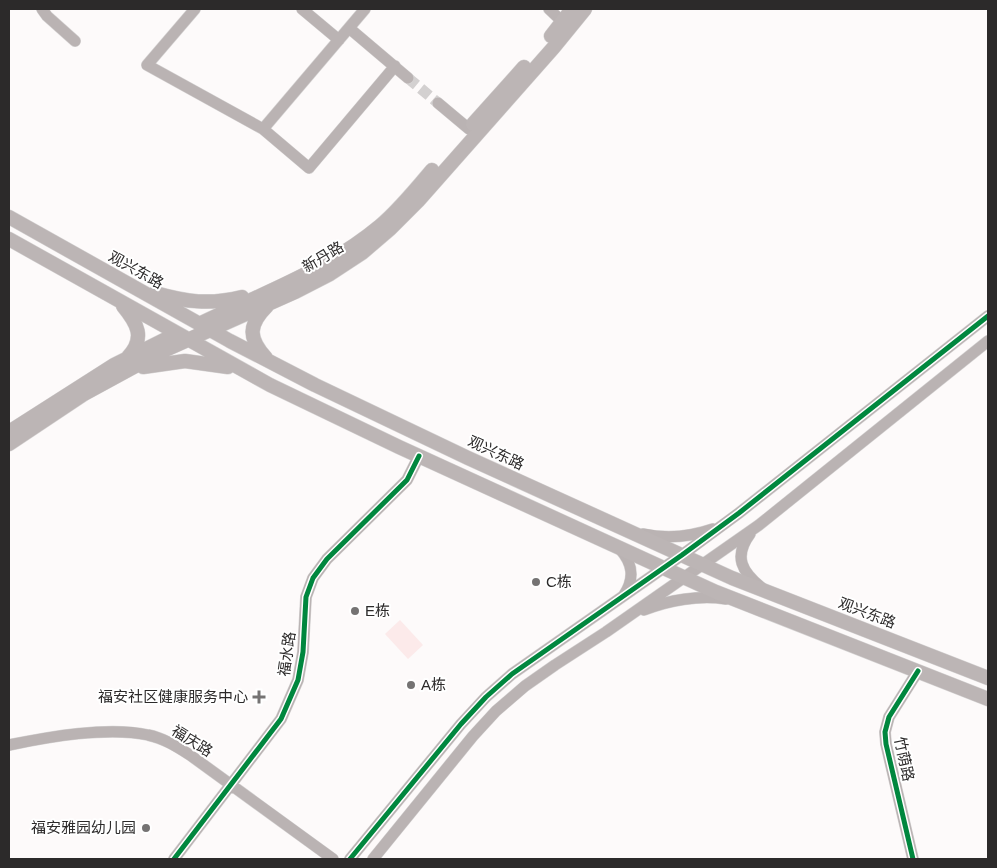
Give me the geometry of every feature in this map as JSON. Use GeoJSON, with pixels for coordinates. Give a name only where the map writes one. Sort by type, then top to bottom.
{"type":"FeatureCollection","features":[{"type":"Feature","properties":{"kind":"main road","name":"新丹路"},"geometry":{"type":"LineString","coordinates":[[204,326],[273,301],[330,274],[362,253],[390,229],[418,201],[566,25],[572,9]]}},
{"type":"Feature","properties":{"kind":"main road","name":"新丹路"},"geometry":{"type":"LineString","coordinates":[[9,444],[84,394],[182,337],[290,283],[354,246],[381,225],[548,40],[585,9]]}},
{"type":"Feature","properties":{"kind":"main road","name":"观兴东路"},"geometry":{"type":"LineString","coordinates":[[9,217],[270,362],[468,458],[703,565],[988,678]]}},
{"type":"Feature","properties":{"kind":"main road"},"geometry":{"type":"LineString","coordinates":[[9,239],[270,385],[420,456],[735,600],[988,699]]}},
{"type":"Feature","properties":{"kind":"main road"},"geometry":{"type":"LineString","coordinates":[[129,285],[176,299],[206,303],[232,300],[290,283]]}},
{"type":"Feature","properties":{"kind":"main road"},"geometry":{"type":"LineString","coordinates":[[115,298],[133,320],[138,331],[134,349],[125,360]]}},
{"type":"Feature","properties":{"kind":"main road"},"geometry":{"type":"LineString","coordinates":[[270,362],[256,345],[252,330],[255,320],[273,301]]}},
{"type":"Feature","properties":{"kind":"main road","name":"新丹路"},"geometry":{"type":"LineString","coordinates":[[9,432],[48,406],[125,360],[182,337]]}},
{"type":"Feature","properties":{"kind":"main road"},"geometry":{"type":"LineString","coordinates":[[118,375],[147,366],[186,360],[244,371]]}},
{"type":"Feature","properties":{"kind":"street"},"geometry":{"type":"LineString","coordinates":[[42,9],[47,16],[75,41]]}},
{"type":"Feature","properties":{"kind":"street"},"geometry":{"type":"LineString","coordinates":[[195,9],[147,65],[263,129],[309,168],[395,66]]}},
{"type":"Feature","properties":{"kind":"street"},"geometry":{"type":"LineString","coordinates":[[302,9],[339,40]]}},
{"type":"Feature","properties":{"kind":"street"},"geometry":{"type":"LineString","coordinates":[[549,9],[566,25]]}},
{"type":"Feature","properties":{"kind":"street"},"geometry":{"type":"LineString","coordinates":[[263,129],[349,28],[359,11]]}},
{"type":"Feature","properties":{"kind":"street"},"geometry":{"type":"LineString","coordinates":[[349,28],[408,78]]}},
{"type":"Feature","properties":{"kind":"street"},"geometry":{"type":"LineString","coordinates":[[438,103],[469,129]]}},
{"type":"Feature","properties":{"kind":"street"},"geometry":{"type":"LineString","coordinates":[[350,859],[461,724],[512,674],[722,526],[988,316]]}},
{"type":"Feature","properties":{"kind":"street"},"geometry":{"type":"LineString","coordinates":[[374,859],[473,736],[496,711],[525,686],[759,525],[988,341]]}},
{"type":"Feature","properties":{"kind":"street","name":"福水路"},"geometry":{"type":"LineString","coordinates":[[174,859],[271,733],[290,701],[298,680],[303,652],[306,597],[313,578],[326,559],[407,480],[420,456]]}},
{"type":"Feature","properties":{"kind":"street"},"geometry":{"type":"LineString","coordinates":[[759,525],[745,542],[741,560],[747,574],[765,591]]}},
{"type":"Feature","properties":{"kind":"street"},"geometry":{"type":"LineString","coordinates":[[631,532],[651,536],[673,537],[698,533],[722,526]]}},
{"type":"Feature","properties":{"kind":"street"},"geometry":{"type":"LineString","coordinates":[[620,549],[628,560],[632,572],[630,585],[623,596]]}},
{"type":"Feature","properties":{"kind":"street"},"geometry":{"type":"LineString","coordinates":[[626,618],[646,609],[685,600],[712,598],[735,600]]}},
{"type":"Feature","properties":{"kind":"street","name":"竹荫路"},"geometry":{"type":"LineString","coordinates":[[913,859],[886,744],[885,732],[889,717],[918,671]]}},
{"type":"Feature","properties":{"kind":"street","name":"福庆路"},"geometry":{"type":"LineString","coordinates":[[9,745],[46,738],[93,733],[126,732],[148,734],[170,742],[333,859]]}},
{"type":"Feature","properties":{"kind":"shaded area"},"geometry":{"type":"Polygon","coordinates":[[[400,620],[423,645],[408,659],[385,634],[400,620]]]}},
{"type":"Feature","properties":{"kind":"tunnel"},"geometry":{"type":"LineString","coordinates":[[408,78],[438,103]]}},
{"type":"Feature","properties":{"kind":"cycle path"},"geometry":{"type":"LineString","coordinates":[[350,859],[461,724],[486,697],[512,674],[739,513],[988,316]]}},
{"type":"Feature","properties":{"kind":"cycle path"},"geometry":{"type":"LineString","coordinates":[[174,859],[281,719],[298,680],[303,652],[306,597],[313,578],[327,559],[407,480],[419,456]]}},
{"type":"Feature","properties":{"kind":"cycle path"},"geometry":{"type":"LineString","coordinates":[[913,859],[886,744],[885,732],[889,717],[918,671]]}},
{"type":"Feature","properties":{"kind":"place","name":"C栋"},"geometry":{"type":"Point","coordinates":[536,582]}},
{"type":"Feature","properties":{"kind":"place","name":"E栋"},"geometry":{"type":"Point","coordinates":[355,611]}},
{"type":"Feature","properties":{"kind":"place","name":"A栋"},"geometry":{"type":"Point","coordinates":[411,685]}},
{"type":"Feature","properties":{"kind":"place","name":"福安社区健康服务中心"},"geometry":{"type":"Point","coordinates":[259,697]}},
{"type":"Feature","properties":{"kind":"place","name":"福安雅园幼儿园"},"geometry":{"type":"Point","coordinates":[146,828]}}]}
